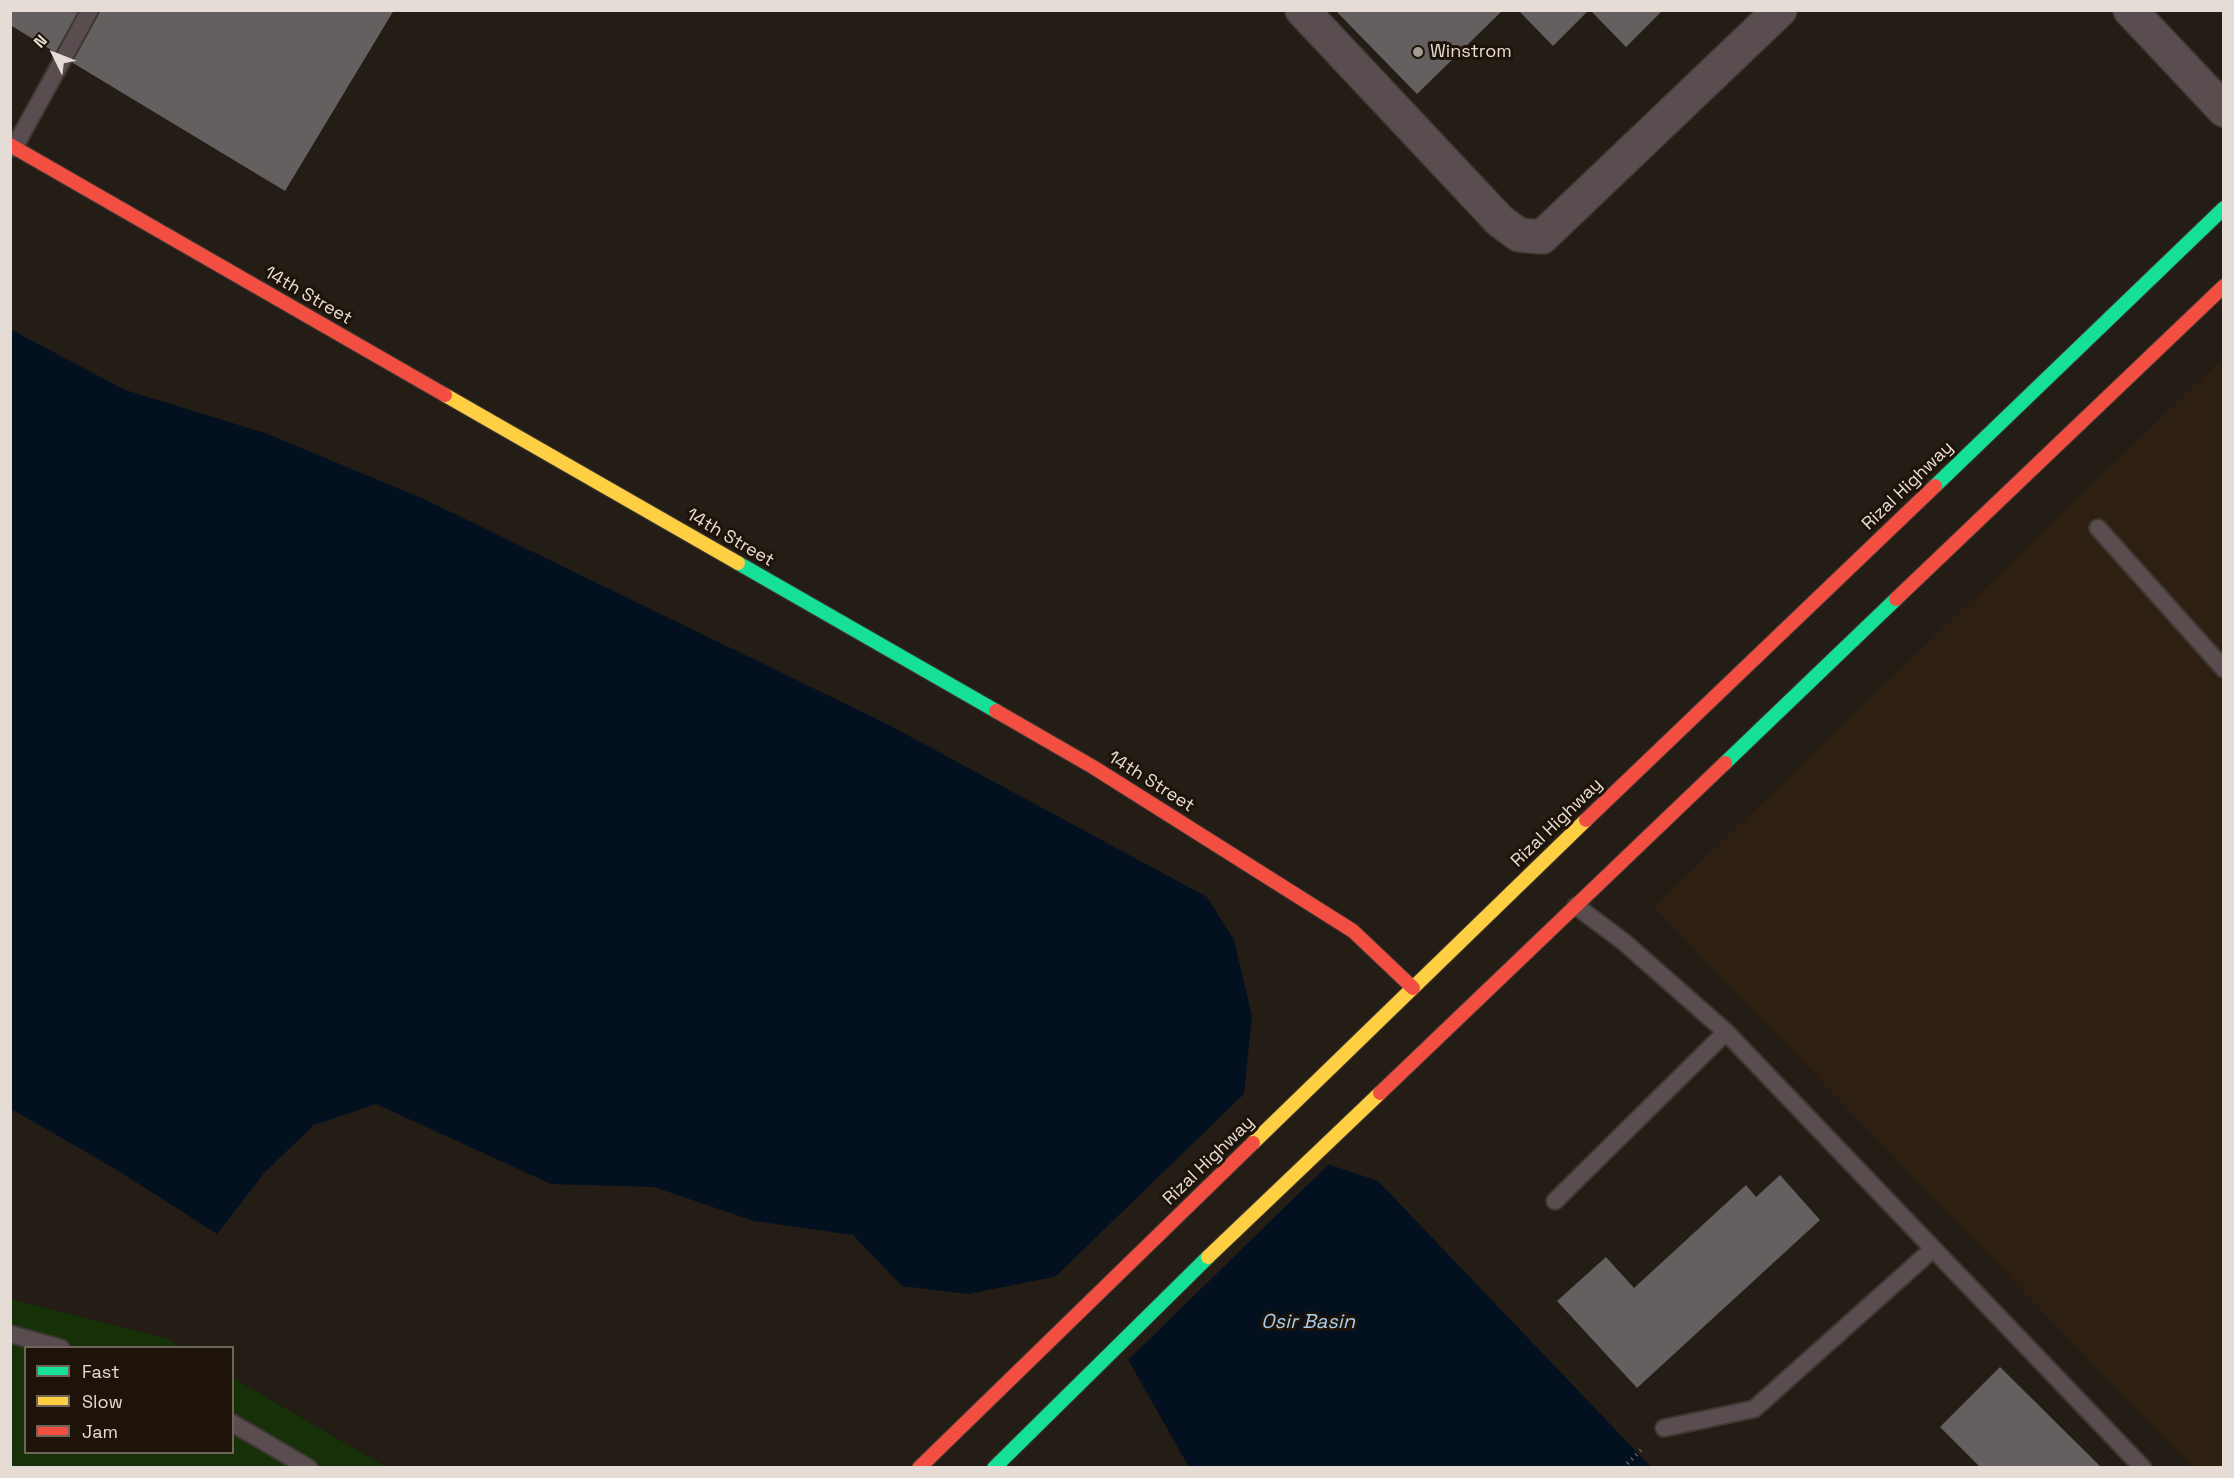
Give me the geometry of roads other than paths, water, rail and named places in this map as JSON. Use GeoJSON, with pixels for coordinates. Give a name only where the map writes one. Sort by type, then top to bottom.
{"type":"FeatureCollection","features":[{"type":"Feature","properties":{"kind":"main road","name":"14th Street"},"geometry":{"type":"LineString","coordinates":[[12,146],[1093,767],[1353,931],[1413,988]]}},
{"type":"Feature","properties":{"kind":"main road","name":"Rizal Highway"},"geometry":{"type":"LineString","coordinates":[[919,1467],[2223,207]]}},
{"type":"Feature","properties":{"kind":"main road"},"geometry":{"type":"LineString","coordinates":[[994,1467],[1110,1351],[2223,286]]}},
{"type":"Feature","properties":{"kind":"street"},"geometry":{"type":"LineString","coordinates":[[1302,10],[1500,221],[1519,235],[1542,237],[1780,10]]}},
{"type":"Feature","properties":{"kind":"street"},"geometry":{"type":"LineString","coordinates":[[2135,12],[2223,110]]}},
{"type":"Feature","properties":{"kind":"lane"},"geometry":{"type":"LineString","coordinates":[[12,146],[90,10]]}},
{"type":"Feature","properties":{"kind":"lane"},"geometry":{"type":"LineString","coordinates":[[2098,528],[2223,669]]}},
{"type":"Feature","properties":{"kind":"lane"},"geometry":{"type":"LineString","coordinates":[[1576,906],[1624,942],[1726,1032],[2143,1467]]}},
{"type":"Feature","properties":{"kind":"lane"},"geometry":{"type":"LineString","coordinates":[[1555,1201],[1726,1032]]}},
{"type":"Feature","properties":{"kind":"lane"},"geometry":{"type":"LineString","coordinates":[[1664,1428],[1754,1409],[1934,1249]]}},
{"type":"Feature","properties":{"kind":"lane"},"geometry":{"type":"LineString","coordinates":[[10,1334],[57,1346]]}},
{"type":"Feature","properties":{"kind":"lane"},"geometry":{"type":"LineString","coordinates":[[234,1424],[309,1467]]}},
{"type":"Feature","properties":{"kind":"water","name":"Osir Basin"},"geometry":{"type":"Polygon","coordinates":[[[10,329],[125,390],[265,433],[426,500],[887,724],[1207,897],[1234,940],[1252,1016],[1243,1102],[1280,1148],[1378,1181],[1651,1467],[1189,1467],[1106,1321],[1063,1275],[968,1294],[902,1286],[853,1235],[754,1221],[654,1187],[551,1184],[376,1104],[314,1125],[265,1172],[217,1234],[114,1168],[11,1109],[10,329]]]}},
{"type":"Feature","properties":{"kind":"place","name":"Winstrom"},"geometry":{"type":"Point","coordinates":[1418,52]}}]}
